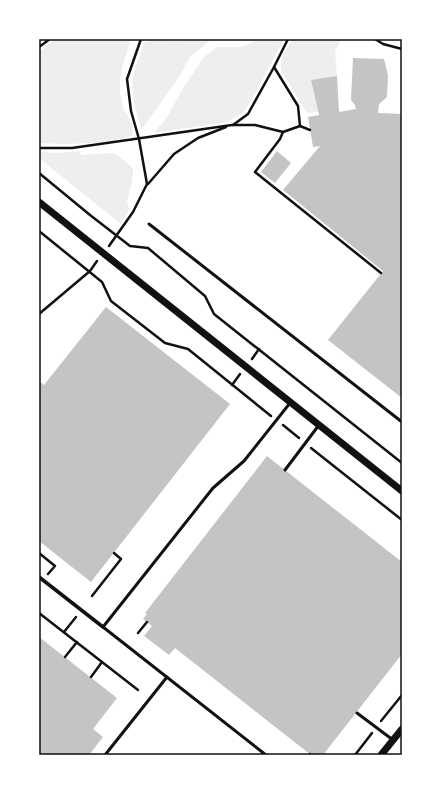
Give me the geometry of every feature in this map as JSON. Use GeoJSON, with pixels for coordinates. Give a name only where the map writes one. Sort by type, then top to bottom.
{"type":"FeatureCollection","features":[{"type":"Feature","properties":{"kind":"street"},"geometry":{"type":"LineString","coordinates":[[39,202],[402,491]]}},
{"type":"Feature","properties":{"kind":"street"},"geometry":{"type":"LineString","coordinates":[[39,577],[103,627]]}},
{"type":"Feature","properties":{"kind":"street"},"geometry":{"type":"LineString","coordinates":[[381,755],[402,729]]}},
{"type":"Feature","properties":{"kind":"lane"},"geometry":{"type":"LineString","coordinates":[[149,224],[402,422]]}},
{"type":"Feature","properties":{"kind":"lane"},"geometry":{"type":"LineString","coordinates":[[266,755],[103,627],[213,488],[244,461],[290,402]]}},
{"type":"Feature","properties":{"kind":"lane"},"geometry":{"type":"LineString","coordinates":[[285,470],[318,425]]}},
{"type":"Feature","properties":{"kind":"lane"},"geometry":{"type":"LineString","coordinates":[[105,755],[167,677]]}},
{"type":"Feature","properties":{"kind":"lane"},"geometry":{"type":"LineString","coordinates":[[357,712],[393,740]]}},
{"type":"Feature","properties":{"kind":"path"},"geometry":{"type":"LineString","coordinates":[[39,47],[50,39]]}},
{"type":"Feature","properties":{"kind":"path"},"geometry":{"type":"LineString","coordinates":[[112,242],[132,212],[147,184],[174,154],[198,138],[232,125],[248,114],[288,39]]}},
{"type":"Feature","properties":{"kind":"path"},"geometry":{"type":"LineString","coordinates":[[375,39],[402,49]]}},
{"type":"Feature","properties":{"kind":"path"},"geometry":{"type":"LineString","coordinates":[[140,41],[127,79],[131,111],[139,139],[147,184]]}},
{"type":"Feature","properties":{"kind":"path"},"geometry":{"type":"LineString","coordinates":[[274,67],[298,106],[300,126]]}},
{"type":"Feature","properties":{"kind":"path"},"geometry":{"type":"LineString","coordinates":[[39,148],[72,148],[232,125],[255,125],[283,132],[300,126],[310,130]]}},
{"type":"Feature","properties":{"kind":"path"},"geometry":{"type":"LineString","coordinates":[[283,132],[280,139],[255,172],[381,273]]}},
{"type":"Feature","properties":{"kind":"path"},"geometry":{"type":"LineString","coordinates":[[39,173],[130,246],[148,248],[205,296],[214,314],[402,463]]}},
{"type":"Feature","properties":{"kind":"path"},"geometry":{"type":"LineString","coordinates":[[39,231],[102,282],[111,301],[165,343],[188,349],[267,412]]}},
{"type":"Feature","properties":{"kind":"path"},"geometry":{"type":"LineString","coordinates":[[39,314],[90,271],[96,263]]}},
{"type":"Feature","properties":{"kind":"path"},"geometry":{"type":"LineString","coordinates":[[253,357],[259,349]]}},
{"type":"Feature","properties":{"kind":"path"},"geometry":{"type":"LineString","coordinates":[[232,385],[237,377]]}},
{"type":"Feature","properties":{"kind":"path"},"geometry":{"type":"LineString","coordinates":[[286,428],[298,437]]}},
{"type":"Feature","properties":{"kind":"path"},"geometry":{"type":"LineString","coordinates":[[312,449],[402,520]]}},
{"type":"Feature","properties":{"kind":"path"},"geometry":{"type":"LineString","coordinates":[[39,553],[55,566],[44,580]]}},
{"type":"Feature","properties":{"kind":"path"},"geometry":{"type":"LineString","coordinates":[[92,596],[121,559],[114,553]]}},
{"type":"Feature","properties":{"kind":"path"},"geometry":{"type":"LineString","coordinates":[[64,632],[81,610]]}},
{"type":"Feature","properties":{"kind":"path"},"geometry":{"type":"LineString","coordinates":[[39,613],[138,690]]}},
{"type":"Feature","properties":{"kind":"path"},"geometry":{"type":"LineString","coordinates":[[138,633],[147,622]]}},
{"type":"Feature","properties":{"kind":"path"},"geometry":{"type":"LineString","coordinates":[[65,657],[77,642]]}},
{"type":"Feature","properties":{"kind":"path"},"geometry":{"type":"LineString","coordinates":[[91,677],[102,662]]}},
{"type":"Feature","properties":{"kind":"shaded area"},"geometry":{"type":"Polygon","coordinates":[[[56,39],[131,39],[120,78],[120,95],[123,107],[132,125],[132,136],[110,141],[86,143],[39,143],[39,52],[56,39]]]}},
{"type":"Feature","properties":{"kind":"shaded area"},"geometry":{"type":"Polygon","coordinates":[[[158,39],[178,41],[183,39],[212,39],[190,57],[181,74],[142,129],[134,103],[132,85],[133,77],[137,61],[145,42],[158,39]]]}},
{"type":"Feature","properties":{"kind":"shaded area"},"geometry":{"type":"Polygon","coordinates":[[[255,39],[284,39],[244,112],[227,122],[154,133],[167,117],[185,85],[204,57],[217,47],[247,45],[255,39]]]}},
{"type":"Feature","properties":{"kind":"shaded area"},"geometry":{"type":"Polygon","coordinates":[[[292,39],[341,39],[335,51],[337,76],[311,80],[318,112],[307,113],[281,70],[282,58],[292,39]]]}},
{"type":"Feature","properties":{"kind":"shaded area"},"geometry":{"type":"Polygon","coordinates":[[[39,151],[54,153],[80,151],[81,155],[114,153],[124,160],[133,169],[132,182],[127,201],[129,210],[121,224],[39,158],[39,151]]]}},
{"type":"Feature","properties":{"kind":"building"},"geometry":{"type":"Polygon","coordinates":[[[353,58],[384,59],[388,75],[387,97],[379,104],[378,113],[402,114],[402,398],[328,340],[383,271],[283,190],[320,146],[313,147],[308,117],[319,115],[311,80],[337,76],[339,112],[356,109],[351,100],[353,58]]]}},
{"type":"Feature","properties":{"kind":"building"},"geometry":{"type":"Polygon","coordinates":[[[277,151],[291,163],[275,183],[261,172],[277,151]]]}},
{"type":"Feature","properties":{"kind":"building"},"geometry":{"type":"Polygon","coordinates":[[[106,307],[230,404],[91,582],[39,541],[39,381],[44,385],[106,307]]]}},
{"type":"Feature","properties":{"kind":"building"},"geometry":{"type":"Polygon","coordinates":[[[267,456],[402,562],[402,654],[323,755],[311,755],[175,648],[169,655],[144,636],[152,626],[143,619],[147,614],[145,613],[267,456]]]}},
{"type":"Feature","properties":{"kind":"building"},"geometry":{"type":"Polygon","coordinates":[[[39,637],[117,698],[93,729],[103,737],[89,755],[39,755],[39,637]]]}}]}
